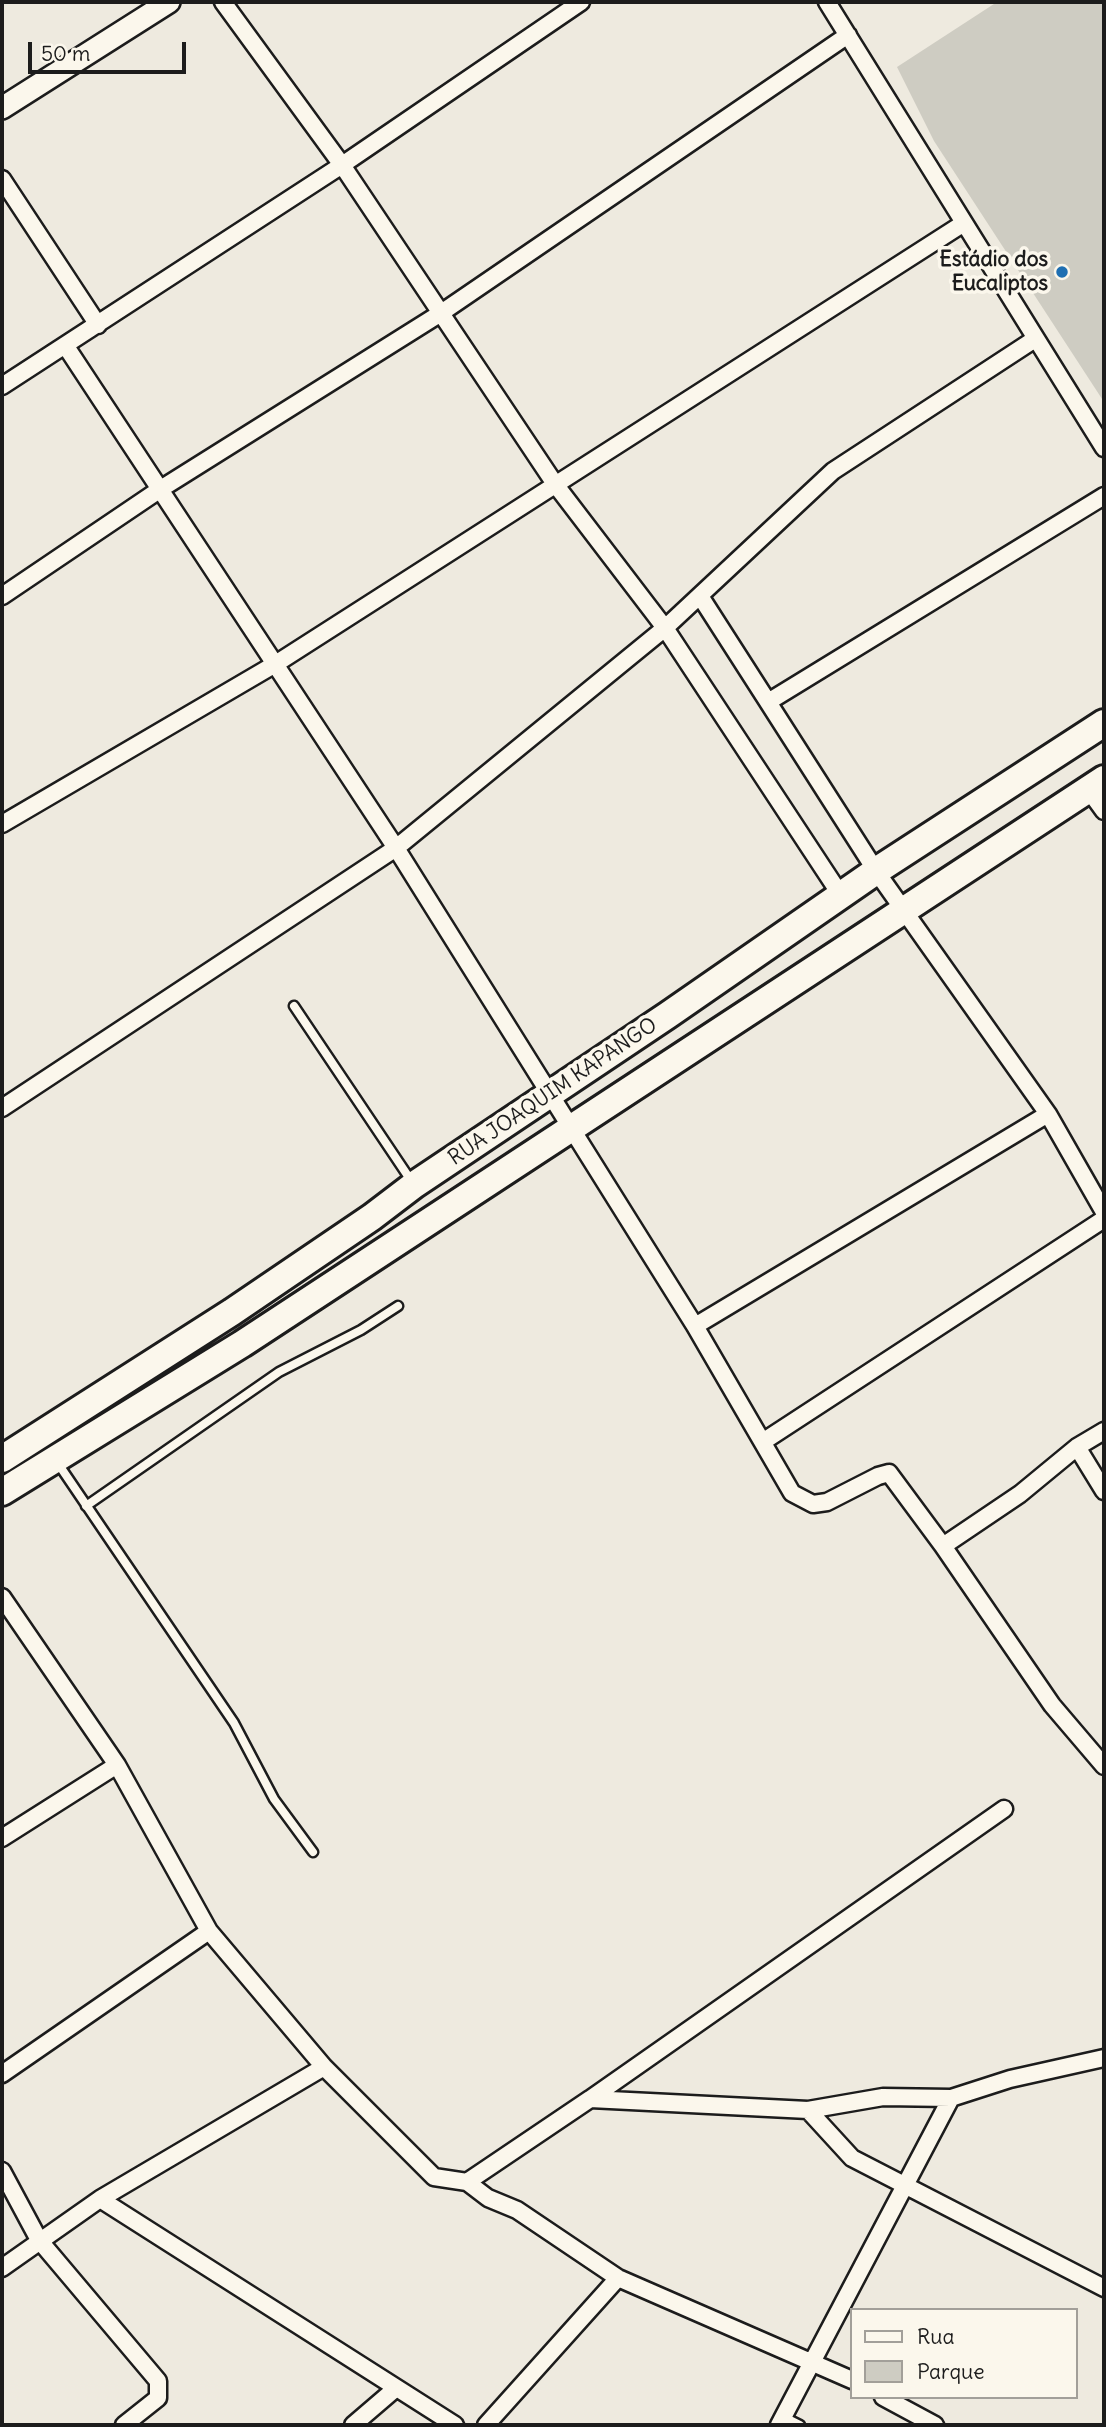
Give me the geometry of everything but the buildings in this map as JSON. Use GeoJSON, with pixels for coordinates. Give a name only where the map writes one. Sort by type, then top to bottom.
{"type":"FeatureCollection","features":[{"type":"Feature","properties":{"kind":"main road","name":"RUA JOAQUIM KAPANGO"},"geometry":{"type":"LineString","coordinates":[[4,1454],[232,1312],[372,1217],[414,1185],[842,897],[876,871],[1104,723]]}},
{"type":"Feature","properties":{"kind":"main road","name":"RUA JOAQUIM KAPANGO"},"geometry":{"type":"LineString","coordinates":[[2,1492],[242,1345],[571,1126],[1096,784]]}},
{"type":"Feature","properties":{"kind":"street"},"geometry":{"type":"LineString","coordinates":[[2,108],[169,2]]}},
{"type":"Feature","properties":{"kind":"street"},"geometry":{"type":"LineString","coordinates":[[223,2],[342,165],[555,484],[665,628],[842,897]]}},
{"type":"Feature","properties":{"kind":"street"},"geometry":{"type":"LineString","coordinates":[[2,386],[342,165],[557,8],[581,2]]}},
{"type":"Feature","properties":{"kind":"street"},"geometry":{"type":"LineString","coordinates":[[827,2],[1104,448]]}},
{"type":"Feature","properties":{"kind":"street"},"geometry":{"type":"LineString","coordinates":[[2,596],[159,490],[441,313],[848,36]]}},
{"type":"Feature","properties":{"kind":"street"},"geometry":{"type":"LineString","coordinates":[[2,179],[98,324]]}},
{"type":"Feature","properties":{"kind":"street"},"geometry":{"type":"LineString","coordinates":[[2,824],[277,663],[964,223]]}},
{"type":"Feature","properties":{"kind":"street"},"geometry":{"type":"LineString","coordinates":[[2,1108],[396,848],[665,628],[833,471],[1035,339]]}},
{"type":"Feature","properties":{"kind":"street"},"geometry":{"type":"LineString","coordinates":[[65,345],[159,490],[277,663],[396,848],[695,1326],[792,1493],[813,1504],[840,1498],[878,1476],[889,1474],[943,1545],[1052,1704],[1104,1766]]}},
{"type":"Feature","properties":{"kind":"street"},"geometry":{"type":"LineString","coordinates":[[768,702],[1104,496]]}},
{"type":"Feature","properties":{"kind":"street"},"geometry":{"type":"LineString","coordinates":[[700,596],[876,871],[1048,1114],[1104,1212]]}},
{"type":"Feature","properties":{"kind":"street"},"geometry":{"type":"LineString","coordinates":[[1096,784],[1104,811]]}},
{"type":"Feature","properties":{"kind":"street"},"geometry":{"type":"LineString","coordinates":[[695,1326],[1048,1114]]}},
{"type":"Feature","properties":{"kind":"street"},"geometry":{"type":"LineString","coordinates":[[764,1441],[1104,1220]]}},
{"type":"Feature","properties":{"kind":"street"},"geometry":{"type":"LineString","coordinates":[[943,1545],[1020,1494],[1077,1447],[1104,1431]]}},
{"type":"Feature","properties":{"kind":"street"},"geometry":{"type":"LineString","coordinates":[[1077,1447],[1104,1491]]}},
{"type":"Feature","properties":{"kind":"street"},"geometry":{"type":"LineString","coordinates":[[2,1597],[117,1765],[209,1931],[324,2067],[434,2178],[467,2182],[488,2198],[517,2210],[618,2278],[850,2379]]}},
{"type":"Feature","properties":{"kind":"street"},"geometry":{"type":"LineString","coordinates":[[2,1838],[117,1765]]}},
{"type":"Feature","properties":{"kind":"street"},"geometry":{"type":"LineString","coordinates":[[467,2182],[1004,1809]]}},
{"type":"Feature","properties":{"kind":"street"},"geometry":{"type":"LineString","coordinates":[[2,2074],[209,1931]]}},
{"type":"Feature","properties":{"kind":"street"},"geometry":{"type":"LineString","coordinates":[[590,2099],[808,2110],[883,2098],[951,2098],[1010,2079],[1104,2058]]}},
{"type":"Feature","properties":{"kind":"street"},"geometry":{"type":"LineString","coordinates":[[2,2268],[100,2199],[324,2067]]}},
{"type":"Feature","properties":{"kind":"street"},"geometry":{"type":"LineString","coordinates":[[782,2421],[951,2098]]}},
{"type":"Feature","properties":{"kind":"street"},"geometry":{"type":"LineString","coordinates":[[808,2110],[852,2158],[1104,2288]]}},
{"type":"Feature","properties":{"kind":"street"},"geometry":{"type":"LineString","coordinates":[[2,2171],[39,2240],[158,2381],[158,2398],[124,2425]]}},
{"type":"Feature","properties":{"kind":"street"},"geometry":{"type":"LineString","coordinates":[[100,2199],[455,2425]]}},
{"type":"Feature","properties":{"kind":"street"},"geometry":{"type":"LineString","coordinates":[[486,2425],[618,2278]]}},
{"type":"Feature","properties":{"kind":"street"},"geometry":{"type":"LineString","coordinates":[[353,2425],[396,2389]]}},
{"type":"Feature","properties":{"kind":"street"},"geometry":{"type":"LineString","coordinates":[[888,2399],[935,2425]]}},
{"type":"Feature","properties":{"kind":"lane"},"geometry":{"type":"LineString","coordinates":[[294,1006],[414,1185]]}},
{"type":"Feature","properties":{"kind":"lane"},"geometry":{"type":"LineString","coordinates":[[86,1506],[257,1386],[361,1331],[398,1306]]}},
{"type":"Feature","properties":{"kind":"lane"},"geometry":{"type":"LineString","coordinates":[[55,1459],[234,1723],[274,1799],[313,1852]]}},
{"type":"Feature","properties":{"kind":"lane"},"geometry":{"type":"LineString","coordinates":[[782,2421],[800,2425]]}},
{"type":"Feature","properties":{"kind":"green space","name":"Estádio dos Eucaliptos"},"geometry":{"type":"Polygon","coordinates":[[[997,2],[1104,2],[1104,402],[934,141],[897,67],[997,2]]]}},
{"type":"Feature","properties":{"kind":"place","name":"Estádio dos Eucaliptos"},"geometry":{"type":"Point","coordinates":[1062,272]}}]}
